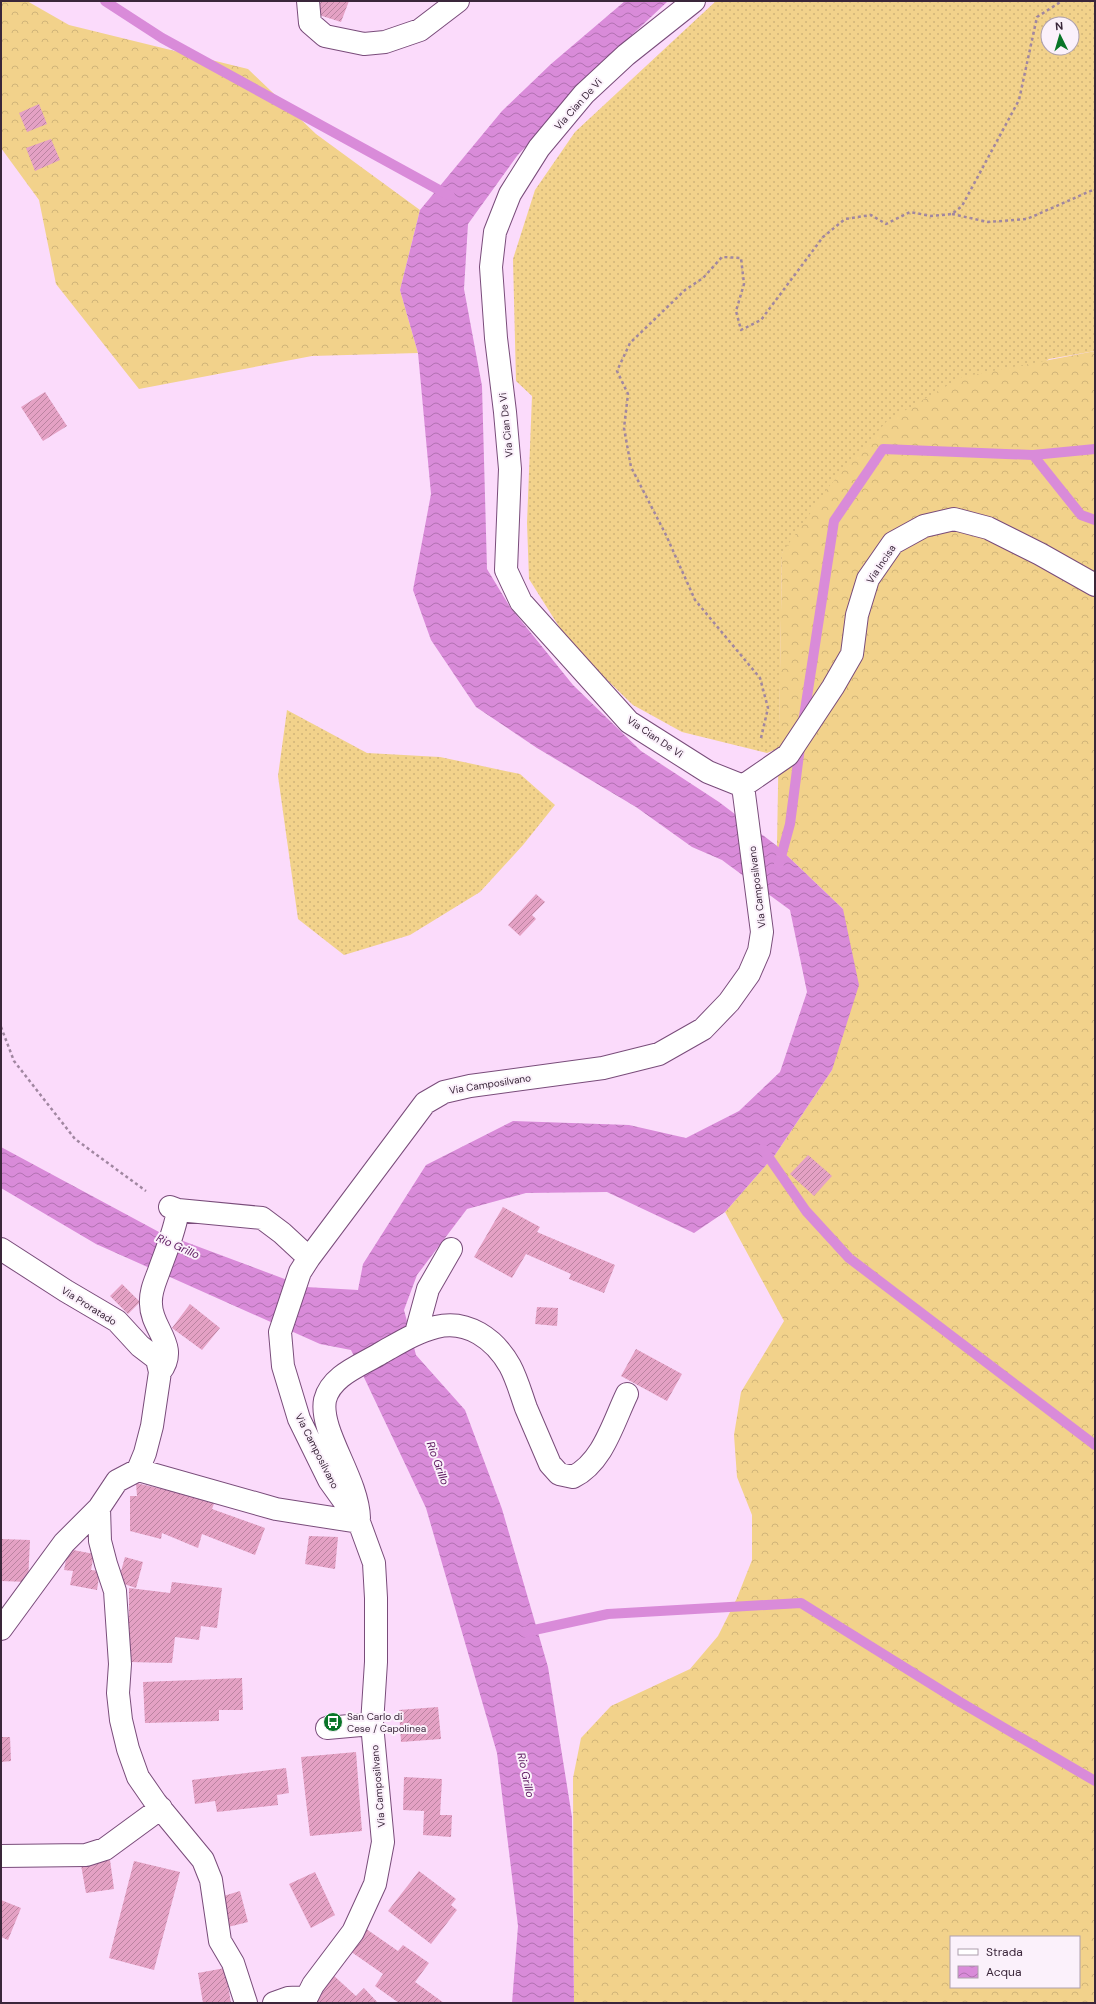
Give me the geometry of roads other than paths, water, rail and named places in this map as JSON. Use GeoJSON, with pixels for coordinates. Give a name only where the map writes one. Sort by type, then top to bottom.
{"type":"FeatureCollection","features":[{"type":"Feature","properties":{"kind":"street"},"geometry":{"type":"LineString","coordinates":[[308,1],[310,23],[326,36],[364,44],[385,42],[420,30],[458,1]]}},
{"type":"Feature","properties":{"kind":"street","name":"Via Cian De Vi"},"geometry":{"type":"LineString","coordinates":[[694,1],[626,55],[584,94],[539,148],[510,194],[495,232],[491,267],[495,330],[510,469],[506,570],[521,602],[629,722],[708,772],[744,786]]}},
{"type":"Feature","properties":{"kind":"street","name":"Via Incisa"},"geometry":{"type":"LineString","coordinates":[[744,786],[788,755],[833,687],[852,654],[856,615],[868,579],[893,543],[924,526],[954,519],[988,528],[1040,554],[1095,585]]}},
{"type":"Feature","properties":{"kind":"street","name":"Via Camposilvano"},"geometry":{"type":"LineString","coordinates":[[274,2003],[288,1998],[308,1995],[353,1932],[374,1884],[383,1842],[372,1724],[376,1662],[374,1563],[359,1522],[329,1480],[299,1419],[283,1366],[280,1332],[304,1265],[425,1103],[444,1092],[470,1086],[603,1068],[659,1054],[703,1029],[729,1002],[749,974],[759,951],[762,932],[744,786]]}},
{"type":"Feature","properties":{"kind":"street"},"geometry":{"type":"LineString","coordinates":[[1,1629],[64,1543],[99,1508],[117,1481],[138,1470],[145,1453],[152,1426],[160,1372],[167,1363],[167,1350],[154,1319],[151,1305],[152,1291],[174,1214],[262,1218],[282,1233],[304,1265]]}},
{"type":"Feature","properties":{"kind":"street","name":"Via Proratado"},"geometry":{"type":"LineString","coordinates":[[1,1249],[66,1291],[117,1321],[140,1346],[156,1359],[160,1372]]}},
{"type":"Feature","properties":{"kind":"street"},"geometry":{"type":"LineString","coordinates":[[416,1333],[428,1289],[451,1249]]}},
{"type":"Feature","properties":{"kind":"street","name":"Via Camposilvano"},"geometry":{"type":"LineString","coordinates":[[359,1522],[358,1505],[353,1486],[324,1417],[326,1400],[330,1387],[340,1377],[416,1333],[437,1326],[456,1325],[474,1330],[500,1351],[510,1367],[550,1464],[559,1474],[573,1477],[584,1471],[599,1453],[627,1394]]}},
{"type":"Feature","properties":{"kind":"street"},"geometry":{"type":"LineString","coordinates":[[138,1470],[276,1509],[359,1522]]}},
{"type":"Feature","properties":{"kind":"street"},"geometry":{"type":"LineString","coordinates":[[99,1508],[100,1541],[115,1591],[117,1607],[120,1664],[118,1693],[121,1720],[138,1777],[161,1808],[204,1860],[211,1880],[220,1941],[233,1963],[246,2003]]}},
{"type":"Feature","properties":{"kind":"street"},"geometry":{"type":"LineString","coordinates":[[327,1728],[372,1724]]}},
{"type":"Feature","properties":{"kind":"street"},"geometry":{"type":"LineString","coordinates":[[1,1856],[86,1855],[105,1849],[161,1808]]}},
{"type":"Feature","properties":{"kind":"water","name":"Rio Grillo"},"geometry":{"type":"Polygon","coordinates":[[[625,1],[668,1],[617,49],[517,156],[468,224],[464,289],[482,386],[487,569],[510,607],[573,685],[641,751],[719,802],[777,846],[843,909],[859,985],[832,1070],[775,1155],[725,1212],[694,1233],[607,1192],[526,1193],[467,1209],[417,1275],[404,1310],[416,1355],[465,1410],[502,1509],[548,1667],[572,1817],[574,2003],[512,2003],[518,1926],[497,1753],[426,1508],[351,1350],[320,1344],[96,1244],[1,1188],[1,1147],[159,1232],[306,1287],[358,1290],[363,1264],[426,1165],[513,1121],[629,1125],[686,1138],[739,1111],[780,1072],[807,992],[790,910],[722,860],[692,847],[636,807],[537,748],[476,707],[431,640],[413,590],[431,494],[418,353],[400,290],[420,210],[502,111],[551,64],[625,1]]]}},
{"type":"Feature","properties":{"kind":"waterway"},"geometry":{"type":"LineString","coordinates":[[105,1],[162,38],[450,196]]}},
{"type":"Feature","properties":{"kind":"waterway"},"geometry":{"type":"LineString","coordinates":[[803,723],[834,521],[883,449],[1033,455],[1095,449]]}},
{"type":"Feature","properties":{"kind":"waterway"},"geometry":{"type":"LineString","coordinates":[[1033,455],[1081,515],[1095,520]]}},
{"type":"Feature","properties":{"kind":"waterway"},"geometry":{"type":"LineString","coordinates":[[779,864],[790,824],[800,747]]}},
{"type":"Feature","properties":{"kind":"waterway"},"geometry":{"type":"LineString","coordinates":[[763,1149],[806,1211],[849,1258],[1095,1445]]}},
{"type":"Feature","properties":{"kind":"waterway"},"geometry":{"type":"LineString","coordinates":[[525,1632],[608,1614],[801,1603],[960,1702],[1095,1781]]}},
{"type":"Feature","properties":{"kind":"place","name":"San Carlo di Cese / Capolinea"},"geometry":{"type":"Point","coordinates":[333,1722]}}]}
